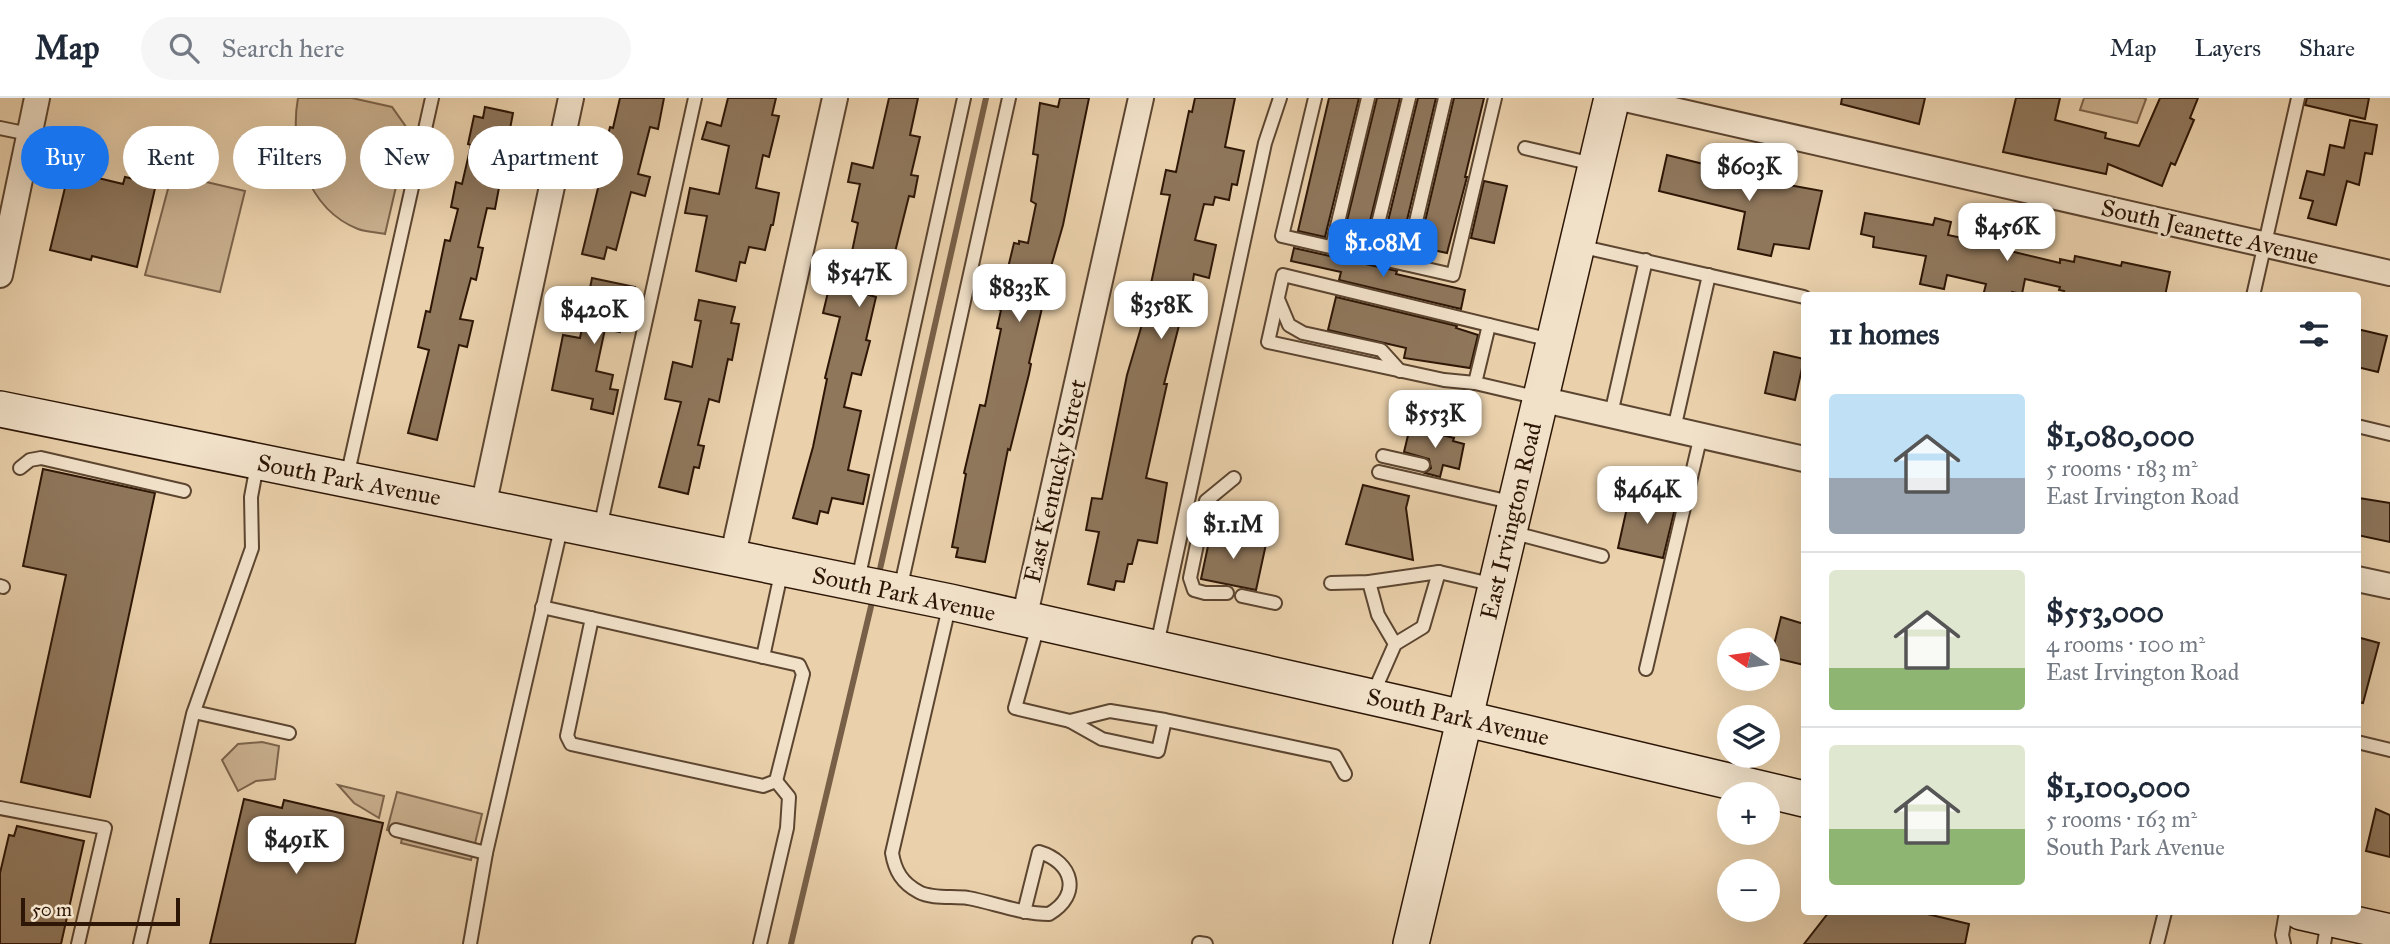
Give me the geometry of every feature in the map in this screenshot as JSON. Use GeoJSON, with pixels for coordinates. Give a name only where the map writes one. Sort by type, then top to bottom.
{"type":"FeatureCollection","features":[{"type":"Feature","properties":{"kind":"main road","name":"East Irvington Road"},"geometry":{"type":"LineString","coordinates":[[1411,944],[1612,98]]}},
{"type":"Feature","properties":{"kind":"main road","name":"South Park Avenue"},"geometry":{"type":"LineString","coordinates":[[0,409],[950,602],[1464,718],[1801,798]]}},
{"type":"Feature","properties":{"kind":"main road"},"geometry":{"type":"LineString","coordinates":[[2318,925],[2390,932]]}},
{"type":"Feature","properties":{"kind":"street"},"geometry":{"type":"LineString","coordinates":[[31,126],[37,98]]}},
{"type":"Feature","properties":{"kind":"street"},"geometry":{"type":"LineString","coordinates":[[483,508],[571,98]]}},
{"type":"Feature","properties":{"kind":"street"},"geometry":{"type":"LineString","coordinates":[[732,559],[835,98]]}},
{"type":"Feature","properties":{"kind":"street","name":"East Kentucky Street"},"geometry":{"type":"LineString","coordinates":[[1031,620],[1141,98]]}},
{"type":"Feature","properties":{"kind":"street","name":"South Jeanette Avenue"},"geometry":{"type":"LineString","coordinates":[[1621,98],[2390,273]]}},
{"type":"Feature","properties":{"kind":"street"},"geometry":{"type":"LineString","coordinates":[[0,275],[21,173]]}},
{"type":"Feature","properties":{"kind":"street"},"geometry":{"type":"LineString","coordinates":[[1540,399],[1801,458]]}},
{"type":"Feature","properties":{"kind":"street"},"geometry":{"type":"LineString","coordinates":[[2361,580],[2390,586]]}},
{"type":"Feature","properties":{"kind":"lane"},"geometry":{"type":"LineString","coordinates":[[346,480],[432,98]]}},
{"type":"Feature","properties":{"kind":"lane"},"geometry":{"type":"LineString","coordinates":[[599,531],[695,98]]}},
{"type":"Feature","properties":{"kind":"lane"},"geometry":{"type":"LineString","coordinates":[[876,588],[964,98]]}},
{"type":"Feature","properties":{"kind":"lane"},"geometry":{"type":"LineString","coordinates":[[876,588],[1009,98]]}},
{"type":"Feature","properties":{"kind":"lane"},"geometry":{"type":"LineString","coordinates":[[1156,649],[1265,143],[1280,98]]}},
{"type":"Feature","properties":{"kind":"lane"},"geometry":{"type":"LineString","coordinates":[[1315,98],[1282,236],[1453,275],[1494,98]]}},
{"type":"Feature","properties":{"kind":"lane"},"geometry":{"type":"LineString","coordinates":[[1332,247],[1368,98]]}},
{"type":"Feature","properties":{"kind":"lane"},"geometry":{"type":"LineString","coordinates":[[1370,256],[1409,98]]}},
{"type":"Feature","properties":{"kind":"lane"},"geometry":{"type":"LineString","coordinates":[[1406,264],[1446,98]]}},
{"type":"Feature","properties":{"kind":"lane"},"geometry":{"type":"LineString","coordinates":[[2254,292],[2298,98]]}},
{"type":"Feature","properties":{"kind":"lane"},"geometry":{"type":"LineString","coordinates":[[0,128],[21,132]]}},
{"type":"Feature","properties":{"kind":"lane"},"geometry":{"type":"LineString","coordinates":[[1525,149],[1596,164]]}},
{"type":"Feature","properties":{"kind":"lane"},"geometry":{"type":"LineString","coordinates":[[1577,245],[1801,296]]}},
{"type":"Feature","properties":{"kind":"lane"},"geometry":{"type":"LineString","coordinates":[[1611,414],[1647,260]]}},
{"type":"Feature","properties":{"kind":"lane"},"geometry":{"type":"LineString","coordinates":[[1540,399],[1475,383],[1444,380],[1268,342],[1283,275],[1555,341]]}},
{"type":"Feature","properties":{"kind":"lane"},"geometry":{"type":"LineString","coordinates":[[1674,429],[1709,275]]}},
{"type":"Feature","properties":{"kind":"lane"},"geometry":{"type":"LineString","coordinates":[[1278,299],[1289,325],[1303,333],[1381,350],[1400,371]]}},
{"type":"Feature","properties":{"kind":"lane"},"geometry":{"type":"LineString","coordinates":[[1475,383],[1489,325]]}},
{"type":"Feature","properties":{"kind":"lane"},"geometry":{"type":"LineString","coordinates":[[2361,427],[2390,434]]}},
{"type":"Feature","properties":{"kind":"lane"},"geometry":{"type":"LineString","coordinates":[[1646,669],[1701,435]]}},
{"type":"Feature","properties":{"kind":"lane"},"geometry":{"type":"LineString","coordinates":[[1382,456],[1423,465]]}},
{"type":"Feature","properties":{"kind":"lane"},"geometry":{"type":"LineString","coordinates":[[20,468],[30,460],[41,458],[184,491]]}},
{"type":"Feature","properties":{"kind":"lane"},"geometry":{"type":"LineString","coordinates":[[140,944],[194,712],[252,548],[251,497],[258,461]]}},
{"type":"Feature","properties":{"kind":"lane"},"geometry":{"type":"LineString","coordinates":[[1379,472],[1512,517],[1602,556]]}},
{"type":"Feature","properties":{"kind":"lane"},"geometry":{"type":"LineString","coordinates":[[1227,593],[1194,590],[1190,578],[1206,501],[1234,478]]}},
{"type":"Feature","properties":{"kind":"lane"},"geometry":{"type":"LineString","coordinates":[[470,944],[486,853],[562,524]]}},
{"type":"Feature","properties":{"kind":"lane"},"geometry":{"type":"LineString","coordinates":[[763,657],[782,569]]}},
{"type":"Feature","properties":{"kind":"lane"},"geometry":{"type":"LineString","coordinates":[[1372,697],[1395,645],[1423,627],[1439,572]]}},
{"type":"Feature","properties":{"kind":"lane"},"geometry":{"type":"LineString","coordinates":[[1331,583],[1369,582],[1439,572],[1496,585]]}},
{"type":"Feature","properties":{"kind":"lane"},"geometry":{"type":"LineString","coordinates":[[1369,582],[1378,615],[1395,645]]}},
{"type":"Feature","properties":{"kind":"lane"},"geometry":{"type":"LineString","coordinates":[[1242,596],[1275,603]]}},
{"type":"Feature","properties":{"kind":"lane"},"geometry":{"type":"LineString","coordinates":[[950,602],[892,853],[894,864],[900,878],[922,894],[968,898],[1024,912],[1049,914],[1065,901],[1069,891],[1069,878],[1060,862],[1051,856],[1039,852],[1024,912]]}},
{"type":"Feature","properties":{"kind":"lane"},"geometry":{"type":"LineString","coordinates":[[542,607],[799,664],[803,674],[776,781]]}},
{"type":"Feature","properties":{"kind":"lane"},"geometry":{"type":"LineString","coordinates":[[592,618],[567,736],[571,744],[763,786],[776,781]]}},
{"type":"Feature","properties":{"kind":"lane"},"geometry":{"type":"LineString","coordinates":[[1031,620],[1015,708],[1070,721],[1101,739],[1158,751],[1165,720]]}},
{"type":"Feature","properties":{"kind":"lane"},"geometry":{"type":"LineString","coordinates":[[1070,721],[1110,711],[1165,720],[1335,757],[1345,774]]}},
{"type":"Feature","properties":{"kind":"lane"},"geometry":{"type":"LineString","coordinates":[[194,712],[289,733]]}},
{"type":"Feature","properties":{"kind":"lane"},"geometry":{"type":"LineString","coordinates":[[2361,743],[2390,750]]}},
{"type":"Feature","properties":{"kind":"lane"},"geometry":{"type":"LineString","coordinates":[[760,944],[787,828],[789,797],[776,781]]}},
{"type":"Feature","properties":{"kind":"lane"},"geometry":{"type":"LineString","coordinates":[[0,808],[105,828],[78,944]]}},
{"type":"Feature","properties":{"kind":"lane"},"geometry":{"type":"LineString","coordinates":[[396,830],[486,853]]}},
{"type":"Feature","properties":{"kind":"lane"},"geometry":{"type":"LineString","coordinates":[[2157,944],[2164,915]]}},
{"type":"Feature","properties":{"kind":"lane"},"geometry":{"type":"LineString","coordinates":[[2284,944],[2282,935],[2285,915]]}},
{"type":"Feature","properties":{"kind":"shaded area"},"geometry":{"type":"Polygon","coordinates":[[[298,98],[352,98],[392,107],[405,126],[360,126],[360,189],[395,189],[385,234],[364,231],[340,220],[313,189],[346,189],[346,126],[296,126],[298,98]]]}},
{"type":"Feature","properties":{"kind":"shaded area"},"geometry":{"type":"Polygon","coordinates":[[[2084,98],[2146,99],[2137,123],[2080,110],[2084,98]]]}},
{"type":"Feature","properties":{"kind":"shaded area"},"geometry":{"type":"Polygon","coordinates":[[[219,185],[245,191],[220,292],[145,275],[168,189],[219,189],[219,185]]]}},
{"type":"Feature","properties":{"kind":"shaded area"},"geometry":{"type":"Polygon","coordinates":[[[262,742],[279,746],[275,779],[256,781],[238,791],[222,760],[238,744],[262,742]]]}},
{"type":"Feature","properties":{"kind":"shaded area"},"geometry":{"type":"Polygon","coordinates":[[[338,785],[384,796],[379,818],[354,803],[338,785]]]}},
{"type":"Feature","properties":{"kind":"shaded area"},"geometry":{"type":"Polygon","coordinates":[[[397,792],[482,814],[471,860],[401,843],[403,834],[387,830],[397,792]]]}},
{"type":"Feature","properties":{"kind":"building"},"geometry":{"type":"Polygon","coordinates":[[[620,98],[664,98],[658,129],[650,127],[638,174],[650,177],[645,196],[631,192],[616,250],[607,247],[604,259],[582,254],[598,189],[623,189],[623,126],[613,126],[620,98]]]}},
{"type":"Feature","properties":{"kind":"building"},"geometry":{"type":"Polygon","coordinates":[[[728,98],[776,98],[772,115],[779,116],[769,157],[763,155],[756,188],[779,193],[773,225],[765,250],[749,247],[745,263],[740,262],[736,281],[696,271],[707,216],[685,213],[690,188],[719,194],[729,146],[702,139],[707,122],[721,126],[728,98]]]}},
{"type":"Feature","properties":{"kind":"building"},"geometry":{"type":"Polygon","coordinates":[[[889,98],[918,98],[910,135],[920,137],[911,175],[918,176],[914,197],[909,196],[895,252],[886,250],[884,256],[879,254],[869,295],[876,297],[866,340],[870,341],[861,375],[852,373],[844,407],[861,411],[848,470],[869,475],[863,504],[832,498],[828,513],[820,511],[817,524],[793,518],[813,447],[827,379],[825,378],[840,317],[823,313],[829,288],[834,289],[841,264],[849,266],[858,223],[852,221],[860,184],[848,182],[852,163],[873,168],[889,98]]]}},
{"type":"Feature","properties":{"kind":"building"},"geometry":{"type":"Polygon","coordinates":[[[1060,98],[1089,98],[1063,225],[1044,291],[1029,374],[1010,450],[1008,449],[985,562],[956,557],[958,548],[952,547],[966,474],[964,473],[980,405],[985,406],[1001,329],[997,328],[1001,310],[998,309],[1014,243],[1028,243],[1036,204],[1031,201],[1038,155],[1033,154],[1040,103],[1058,107],[1060,98]]]}},
{"type":"Feature","properties":{"kind":"building"},"geometry":{"type":"Polygon","coordinates":[[[1195,98],[1235,98],[1225,147],[1244,151],[1237,185],[1232,184],[1229,200],[1215,197],[1213,205],[1204,204],[1195,240],[1216,245],[1209,278],[1194,274],[1190,299],[1186,298],[1164,384],[1167,384],[1146,478],[1167,483],[1157,543],[1138,540],[1124,582],[1116,581],[1114,590],[1088,584],[1099,532],[1086,530],[1092,498],[1102,499],[1127,375],[1143,321],[1170,195],[1161,194],[1166,170],[1176,172],[1189,111],[1192,112],[1195,98]]]}},
{"type":"Feature","properties":{"kind":"building"},"geometry":{"type":"Polygon","coordinates":[[[1329,98],[1359,98],[1325,237],[1298,231],[1329,98]]]}},
{"type":"Feature","properties":{"kind":"building"},"geometry":{"type":"Polygon","coordinates":[[[1377,98],[1400,98],[1364,246],[1342,241],[1377,98]]]}},
{"type":"Feature","properties":{"kind":"building"},"geometry":{"type":"Polygon","coordinates":[[[1418,98],[1436,98],[1399,254],[1381,250],[1418,98]]]}},
{"type":"Feature","properties":{"kind":"building"},"geometry":{"type":"Polygon","coordinates":[[[1454,98],[1484,98],[1447,253],[1419,247],[1454,98]]]}},
{"type":"Feature","properties":{"kind":"building"},"geometry":{"type":"Polygon","coordinates":[[[1842,98],[1925,98],[1919,124],[1841,104],[1842,98]]]}},
{"type":"Feature","properties":{"kind":"building"},"geometry":{"type":"Polygon","coordinates":[[[2016,98],[2060,98],[2055,120],[2106,133],[2105,138],[2139,146],[2160,98],[2198,98],[2190,118],[2194,120],[2175,165],[2171,163],[2162,186],[2108,164],[2106,174],[2003,152],[2016,98]]]}},
{"type":"Feature","properties":{"kind":"building"},"geometry":{"type":"Polygon","coordinates":[[[2307,98],[2369,98],[2365,119],[2305,105],[2307,98]]]}},
{"type":"Feature","properties":{"kind":"building"},"geometry":{"type":"Polygon","coordinates":[[[485,107],[513,113],[511,126],[472,126],[474,116],[483,118],[485,107]]]}},
{"type":"Feature","properties":{"kind":"building"},"geometry":{"type":"Polygon","coordinates":[[[2350,120],[2377,125],[2372,154],[2365,153],[2359,185],[2347,181],[2336,225],[2308,218],[2313,201],[2300,198],[2307,171],[2324,175],[2330,145],[2344,148],[2350,120]]]}},
{"type":"Feature","properties":{"kind":"building"},"geometry":{"type":"Polygon","coordinates":[[[1667,155],[1740,173],[1739,176],[1822,191],[1809,249],[1774,244],[1771,256],[1738,249],[1745,212],[1659,191],[1667,155]]]}},
{"type":"Feature","properties":{"kind":"building"},"geometry":{"type":"Polygon","coordinates":[[[468,158],[468,189],[499,189],[495,209],[487,208],[478,247],[483,248],[476,280],[471,278],[460,319],[473,321],[467,347],[459,345],[437,440],[408,433],[429,350],[418,347],[426,311],[430,312],[445,240],[450,241],[458,209],[451,207],[456,182],[462,184],[468,158]]]}},
{"type":"Feature","properties":{"kind":"building"},"geometry":{"type":"Polygon","coordinates":[[[109,181],[123,184],[123,189],[155,189],[137,267],[92,256],[91,260],[50,250],[65,189],[109,189],[109,181]]]}},
{"type":"Feature","properties":{"kind":"building"},"geometry":{"type":"Polygon","coordinates":[[[1484,181],[1507,186],[1494,243],[1471,238],[1484,181]]]}},
{"type":"Feature","properties":{"kind":"building"},"geometry":{"type":"Polygon","coordinates":[[[1865,213],[1933,225],[1935,218],[1951,222],[1948,235],[1995,245],[1996,238],[2012,241],[2010,251],[2060,263],[2060,259],[2074,262],[2075,256],[2121,266],[2122,262],[2170,272],[2166,292],[2064,292],[2059,290],[2060,287],[2025,279],[2022,292],[1984,292],[1986,284],[1947,275],[1944,289],[1920,284],[1926,256],[1873,247],[1874,237],[1861,234],[1865,213]]]}},
{"type":"Feature","properties":{"kind":"building"},"geometry":{"type":"Polygon","coordinates":[[[1294,248],[1397,271],[1396,274],[1465,290],[1461,309],[1339,280],[1341,272],[1291,261],[1294,248]]]}},
{"type":"Feature","properties":{"kind":"building"},"geometry":{"type":"Polygon","coordinates":[[[592,278],[635,287],[628,322],[623,321],[620,332],[605,329],[596,371],[613,375],[610,389],[618,390],[613,414],[591,409],[593,399],[552,390],[563,335],[580,338],[592,278]]]}},
{"type":"Feature","properties":{"kind":"building"},"geometry":{"type":"Polygon","coordinates":[[[1336,297],[1457,326],[1456,328],[1478,335],[1470,368],[1404,358],[1406,348],[1328,330],[1336,297]]]}},
{"type":"Feature","properties":{"kind":"building"},"geometry":{"type":"Polygon","coordinates":[[[699,300],[735,307],[731,323],[739,324],[732,360],[728,359],[719,402],[709,399],[698,445],[704,446],[699,468],[694,467],[688,494],[659,487],[681,402],[665,399],[673,362],[692,367],[701,321],[695,320],[699,300]]]}},
{"type":"Feature","properties":{"kind":"building"},"geometry":{"type":"Polygon","coordinates":[[[2361,330],[2387,336],[2378,372],[2361,368],[2361,330]]]}},
{"type":"Feature","properties":{"kind":"building"},"geometry":{"type":"Polygon","coordinates":[[[1774,352],[1801,358],[1795,400],[1765,393],[1774,352]]]}},
{"type":"Feature","properties":{"kind":"building"},"geometry":{"type":"Polygon","coordinates":[[[1410,427],[1454,438],[1453,441],[1464,444],[1459,469],[1443,465],[1440,477],[1425,473],[1431,468],[1429,459],[1404,452],[1410,427]]]}},
{"type":"Feature","properties":{"kind":"building"},"geometry":{"type":"Polygon","coordinates":[[[43,469],[155,493],[90,797],[21,782],[66,575],[23,566],[43,469]]]}},
{"type":"Feature","properties":{"kind":"building"},"geometry":{"type":"Polygon","coordinates":[[[1363,485],[1409,496],[1406,508],[1413,560],[1346,544],[1363,485]]]}},
{"type":"Feature","properties":{"kind":"building"},"geometry":{"type":"Polygon","coordinates":[[[1630,494],[1676,504],[1663,558],[1618,548],[1630,494]]]}},
{"type":"Feature","properties":{"kind":"building"},"geometry":{"type":"Polygon","coordinates":[[[2361,498],[2390,503],[2390,542],[2361,536],[2361,498]]]}},
{"type":"Feature","properties":{"kind":"building"},"geometry":{"type":"Polygon","coordinates":[[[1211,532],[1266,544],[1256,590],[1201,579],[1211,532]]]}},
{"type":"Feature","properties":{"kind":"building"},"geometry":{"type":"Polygon","coordinates":[[[1781,617],[1801,623],[1801,664],[1780,659],[1778,628],[1781,617]]]}},
{"type":"Feature","properties":{"kind":"building"},"geometry":{"type":"Polygon","coordinates":[[[2361,638],[2379,643],[2361,703],[2361,638]]]}},
{"type":"Feature","properties":{"kind":"building"},"geometry":{"type":"Polygon","coordinates":[[[244,799],[282,808],[284,800],[383,823],[355,944],[210,944],[244,799]]]}},
{"type":"Feature","properties":{"kind":"building"},"geometry":{"type":"Polygon","coordinates":[[[2376,809],[2390,815],[2390,857],[2366,851],[2376,809]]]}},
{"type":"Feature","properties":{"kind":"building"},"geometry":{"type":"Polygon","coordinates":[[[17,826],[84,841],[61,944],[0,944],[0,873],[9,835],[14,836],[17,826]]]}},
{"type":"Feature","properties":{"kind":"building"},"geometry":{"type":"Polygon","coordinates":[[[1827,915],[1932,915],[1969,924],[1965,944],[1804,944],[1827,915]]]}},
{"type":"Feature","properties":{"kind":"waterway"},"geometry":{"type":"LineString","coordinates":[[878,578],[986,98]]}},
{"type":"Feature","properties":{"kind":"waterway"},"geometry":{"type":"LineString","coordinates":[[791,944],[873,598]]}}]}
